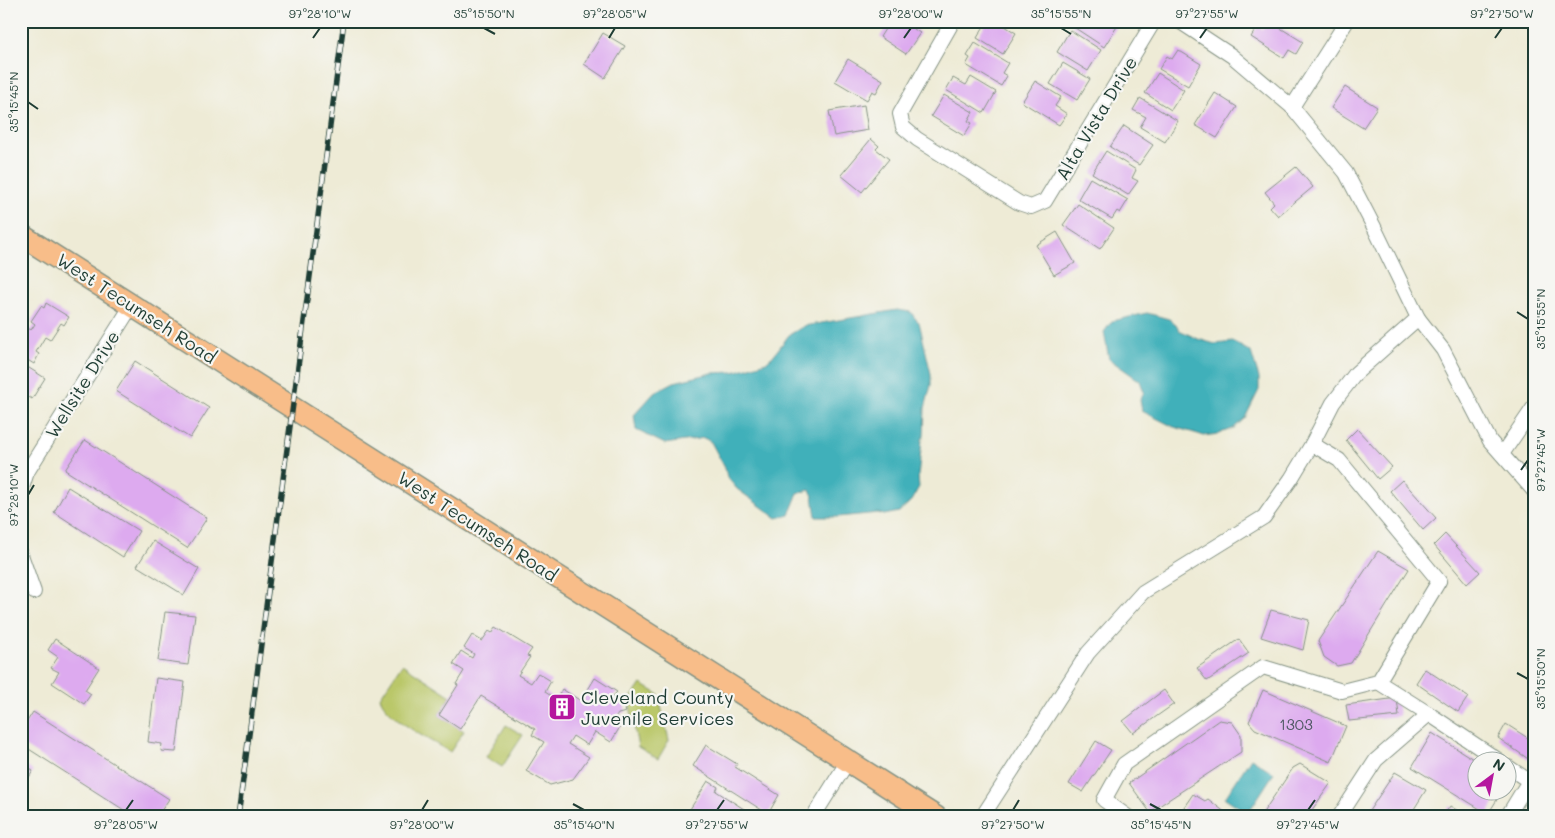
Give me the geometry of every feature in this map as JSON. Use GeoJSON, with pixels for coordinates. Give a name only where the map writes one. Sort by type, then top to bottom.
{"type":"FeatureCollection","features":[{"type":"Feature","properties":{"kind":"main road","name":"West Tecumseh Road"},"geometry":{"type":"LineString","coordinates":[[21,234],[936,817]]}},
{"type":"Feature","properties":{"kind":"street","name":"Alta Vista Drive"},"geometry":{"type":"LineString","coordinates":[[953,21],[900,114],[902,128],[1019,203],[1031,207],[1045,201],[1154,21]]}},
{"type":"Feature","properties":{"kind":"street"},"geometry":{"type":"LineString","coordinates":[[1179,21],[1232,56],[1292,107],[1346,173],[1418,318],[1443,350],[1490,441],[1534,491]]}},
{"type":"Feature","properties":{"kind":"street"},"geometry":{"type":"LineString","coordinates":[[1292,107],[1347,21]]}},
{"type":"Feature","properties":{"kind":"street","name":"Wellsite Drive"},"geometry":{"type":"LineString","coordinates":[[21,491],[27,472],[132,305]]}},
{"type":"Feature","properties":{"kind":"street"},"geometry":{"type":"LineString","coordinates":[[982,817],[1088,652],[1143,592],[1264,517],[1312,444],[1333,403],[1356,372],[1418,318]]}},
{"type":"Feature","properties":{"kind":"street"},"geometry":{"type":"LineString","coordinates":[[1502,454],[1534,407]]}},
{"type":"Feature","properties":{"kind":"street"},"geometry":{"type":"LineString","coordinates":[[1128,817],[1104,800],[1124,764],[1263,667],[1342,691],[1378,682],[1439,581],[1338,460],[1312,444]]}},
{"type":"Feature","properties":{"kind":"street"},"geometry":{"type":"LineString","coordinates":[[21,555],[34,592]]}},
{"type":"Feature","properties":{"kind":"street"},"geometry":{"type":"LineString","coordinates":[[1378,682],[1483,750]]}},
{"type":"Feature","properties":{"kind":"street"},"geometry":{"type":"LineString","coordinates":[[1339,817],[1376,760],[1429,714]]}},
{"type":"Feature","properties":{"kind":"street"},"geometry":{"type":"LineString","coordinates":[[813,817],[848,761]]}},
{"type":"Feature","properties":{"kind":"street"},"geometry":{"type":"LineString","coordinates":[[1518,774],[1529,781],[1518,798]]}},
{"type":"Feature","properties":{"kind":"street"},"geometry":{"type":"LineString","coordinates":[[1506,817],[1517,800]]}},
{"type":"Feature","properties":{"kind":"green space"},"geometry":{"type":"Polygon","coordinates":[[[402,664],[451,696],[439,715],[464,731],[450,752],[400,721],[384,705],[380,697],[402,664]]]}},
{"type":"Feature","properties":{"kind":"green space"},"geometry":{"type":"Polygon","coordinates":[[[641,684],[658,694],[669,740],[658,759],[638,747],[629,701],[641,684]]]}},
{"type":"Feature","properties":{"kind":"green space"},"geometry":{"type":"Polygon","coordinates":[[[506,725],[523,735],[502,767],[486,757],[506,725]]]}},
{"type":"Feature","properties":{"kind":"water"},"geometry":{"type":"Polygon","coordinates":[[[897,310],[911,312],[919,322],[931,374],[931,385],[925,408],[924,435],[918,476],[919,487],[911,501],[899,512],[884,515],[878,513],[816,517],[813,496],[810,490],[798,493],[789,515],[777,518],[737,489],[727,477],[725,468],[711,442],[704,438],[665,444],[636,430],[634,415],[655,392],[674,382],[712,373],[734,372],[766,362],[789,335],[804,326],[897,310]]]}},
{"type":"Feature","properties":{"kind":"water"},"geometry":{"type":"Polygon","coordinates":[[[1147,313],[1169,319],[1176,324],[1179,330],[1198,339],[1215,344],[1233,342],[1251,352],[1259,378],[1259,390],[1245,418],[1234,428],[1218,434],[1204,436],[1174,427],[1142,411],[1140,400],[1144,392],[1140,381],[1109,359],[1104,332],[1112,321],[1147,313]]]}},
{"type":"Feature","properties":{"kind":"water"},"geometry":{"type":"Polygon","coordinates":[[[1251,758],[1274,773],[1248,813],[1225,798],[1251,758]]]}},
{"type":"Feature","properties":{"kind":"building"},"geometry":{"type":"Polygon","coordinates":[[[890,21],[902,21],[920,33],[906,54],[880,37],[890,21]]]}},
{"type":"Feature","properties":{"kind":"building"},"geometry":{"type":"Polygon","coordinates":[[[912,21],[923,21],[920,27],[912,21]]]}},
{"type":"Feature","properties":{"kind":"building"},"geometry":{"type":"Polygon","coordinates":[[[987,21],[997,21],[1016,33],[1003,54],[977,38],[987,21]]]}},
{"type":"Feature","properties":{"kind":"building"},"geometry":{"type":"Polygon","coordinates":[[[1076,21],[1112,21],[1118,25],[1104,47],[1072,26],[1076,21]]]}},
{"type":"Feature","properties":{"kind":"building"},"geometry":{"type":"Polygon","coordinates":[[[1269,21],[1303,42],[1296,54],[1289,50],[1284,58],[1251,37],[1258,26],[1263,30],[1269,21]]]}},
{"type":"Feature","properties":{"kind":"building"},"geometry":{"type":"Polygon","coordinates":[[[1070,30],[1101,50],[1088,71],[1057,52],[1070,30]]]}},
{"type":"Feature","properties":{"kind":"building"},"geometry":{"type":"Polygon","coordinates":[[[603,33],[625,46],[605,78],[584,64],[603,33]]]}},
{"type":"Feature","properties":{"kind":"building"},"geometry":{"type":"Polygon","coordinates":[[[975,43],[1008,63],[1002,73],[1007,76],[1001,86],[966,65],[970,58],[967,56],[975,43]]]}},
{"type":"Feature","properties":{"kind":"building"},"geometry":{"type":"Polygon","coordinates":[[[1178,50],[1201,64],[1188,86],[1159,69],[1167,56],[1172,59],[1178,50]]]}},
{"type":"Feature","properties":{"kind":"building"},"geometry":{"type":"Polygon","coordinates":[[[848,59],[883,80],[876,93],[872,91],[867,100],[835,81],[848,59]]]}},
{"type":"Feature","properties":{"kind":"building"},"geometry":{"type":"Polygon","coordinates":[[[1063,63],[1090,79],[1077,100],[1050,84],[1063,63]]]}},
{"type":"Feature","properties":{"kind":"building"},"geometry":{"type":"Polygon","coordinates":[[[1158,73],[1184,90],[1171,110],[1145,93],[1158,73]]]}},
{"type":"Feature","properties":{"kind":"building"},"geometry":{"type":"Polygon","coordinates":[[[971,77],[996,92],[984,113],[946,90],[953,78],[966,85],[971,77]]]}},
{"type":"Feature","properties":{"kind":"building"},"geometry":{"type":"Polygon","coordinates":[[[1035,81],[1061,97],[1055,106],[1067,114],[1059,125],[1022,102],[1035,81]]]}},
{"type":"Feature","properties":{"kind":"building"},"geometry":{"type":"Polygon","coordinates":[[[1345,87],[1377,107],[1363,128],[1331,108],[1345,87]]]}},
{"type":"Feature","properties":{"kind":"building"},"geometry":{"type":"Polygon","coordinates":[[[1215,93],[1237,107],[1217,138],[1195,125],[1215,93]]]}},
{"type":"Feature","properties":{"kind":"building"},"geometry":{"type":"Polygon","coordinates":[[[944,95],[973,112],[968,121],[972,123],[964,136],[931,116],[944,95]]]}},
{"type":"Feature","properties":{"kind":"building"},"geometry":{"type":"Polygon","coordinates":[[[1140,98],[1178,121],[1165,142],[1140,127],[1146,117],[1133,110],[1140,98]]]}},
{"type":"Feature","properties":{"kind":"building"},"geometry":{"type":"Polygon","coordinates":[[[864,105],[868,130],[834,136],[829,111],[864,105]]]}},
{"type":"Feature","properties":{"kind":"building"},"geometry":{"type":"Polygon","coordinates":[[[1124,126],[1153,145],[1139,165],[1110,147],[1124,126]]]}},
{"type":"Feature","properties":{"kind":"building"},"geometry":{"type":"Polygon","coordinates":[[[871,139],[879,146],[876,149],[889,159],[862,192],[841,175],[871,139]]]}},
{"type":"Feature","properties":{"kind":"building"},"geometry":{"type":"Polygon","coordinates":[[[1106,151],[1136,170],[1132,178],[1138,181],[1128,195],[1092,173],[1106,151]]]}},
{"type":"Feature","properties":{"kind":"building"},"geometry":{"type":"Polygon","coordinates":[[[1296,167],[1313,187],[1278,216],[1270,207],[1274,203],[1265,192],[1296,167]]]}},
{"type":"Feature","properties":{"kind":"building"},"geometry":{"type":"Polygon","coordinates":[[[1090,178],[1128,200],[1120,213],[1117,211],[1112,219],[1078,199],[1090,178]]]}},
{"type":"Feature","properties":{"kind":"building"},"geometry":{"type":"Polygon","coordinates":[[[1078,204],[1114,228],[1100,249],[1063,225],[1078,204]]]}},
{"type":"Feature","properties":{"kind":"building"},"geometry":{"type":"Polygon","coordinates":[[[1057,232],[1075,263],[1054,275],[1036,245],[1057,232]]]}},
{"type":"Feature","properties":{"kind":"building"},"geometry":{"type":"Polygon","coordinates":[[[46,303],[69,317],[64,325],[61,323],[50,340],[45,337],[36,352],[39,354],[34,364],[21,356],[21,324],[31,330],[35,324],[31,321],[41,306],[44,308],[46,303]]]}},
{"type":"Feature","properties":{"kind":"building"},"geometry":{"type":"Polygon","coordinates":[[[135,361],[209,408],[190,438],[116,391],[135,361]]]}},
{"type":"Feature","properties":{"kind":"building"},"geometry":{"type":"Polygon","coordinates":[[[21,363],[45,378],[32,399],[29,397],[21,408],[21,363]]]}},
{"type":"Feature","properties":{"kind":"building"},"geometry":{"type":"Polygon","coordinates":[[[1357,429],[1392,467],[1378,479],[1346,440],[1357,429]]]}},
{"type":"Feature","properties":{"kind":"building"},"geometry":{"type":"Polygon","coordinates":[[[85,440],[207,518],[187,548],[65,470],[85,440]]]}},
{"type":"Feature","properties":{"kind":"building"},"geometry":{"type":"Polygon","coordinates":[[[1402,480],[1436,518],[1423,530],[1390,491],[1402,480]]]}},
{"type":"Feature","properties":{"kind":"building"},"geometry":{"type":"Polygon","coordinates":[[[68,487],[139,531],[123,557],[54,512],[68,487]]]}},
{"type":"Feature","properties":{"kind":"building"},"geometry":{"type":"Polygon","coordinates":[[[1445,534],[1480,572],[1467,584],[1434,545],[1445,534]]]}},
{"type":"Feature","properties":{"kind":"building"},"geometry":{"type":"Polygon","coordinates":[[[153,541],[199,569],[184,595],[137,566],[153,541]]]}},
{"type":"Feature","properties":{"kind":"building"},"geometry":{"type":"Polygon","coordinates":[[[1378,551],[1409,569],[1351,663],[1337,666],[1324,657],[1318,641],[1378,551]]]}},
{"type":"Feature","properties":{"kind":"building"},"geometry":{"type":"Polygon","coordinates":[[[1271,610],[1309,620],[1303,650],[1261,637],[1271,610]]]}},
{"type":"Feature","properties":{"kind":"building"},"geometry":{"type":"Polygon","coordinates":[[[165,612],[195,615],[188,665],[158,661],[165,612]]]}},
{"type":"Feature","properties":{"kind":"building","name":"Cleveland County Juvenile Services"},"geometry":{"type":"Polygon","coordinates":[[[496,627],[532,649],[527,656],[530,657],[518,675],[531,683],[538,673],[551,681],[545,692],[556,699],[562,689],[581,701],[595,678],[617,692],[612,697],[614,699],[623,697],[626,712],[618,714],[616,717],[623,722],[611,742],[595,732],[587,745],[573,736],[568,744],[589,757],[573,779],[550,785],[526,771],[544,742],[532,735],[535,729],[481,696],[460,729],[439,715],[458,685],[456,684],[464,671],[453,664],[461,651],[472,658],[474,654],[464,648],[472,635],[482,641],[489,631],[492,633],[496,627]]]}},
{"type":"Feature","properties":{"kind":"building"},"geometry":{"type":"Polygon","coordinates":[[[55,639],[99,668],[85,690],[91,694],[84,704],[52,683],[59,672],[51,668],[58,657],[48,650],[55,639]]]}},
{"type":"Feature","properties":{"kind":"building"},"geometry":{"type":"Polygon","coordinates":[[[1239,639],[1249,653],[1207,681],[1197,668],[1239,639]]]}},
{"type":"Feature","properties":{"kind":"building"},"geometry":{"type":"Polygon","coordinates":[[[1425,669],[1468,697],[1458,712],[1416,683],[1425,669]]]}},
{"type":"Feature","properties":{"kind":"building"},"geometry":{"type":"Polygon","coordinates":[[[156,678],[185,682],[176,752],[161,751],[162,744],[148,742],[156,678]]]}},
{"type":"Feature","properties":{"kind":"building"},"geometry":{"type":"Polygon","coordinates":[[[1164,690],[1174,704],[1133,733],[1123,721],[1164,690]]]}},
{"type":"Feature","properties":{"kind":"building"},"geometry":{"type":"Polygon","coordinates":[[[1263,690],[1346,726],[1331,762],[1255,729],[1249,722],[1263,690]]]}},
{"type":"Feature","properties":{"kind":"building"},"geometry":{"type":"Polygon","coordinates":[[[1397,698],[1399,716],[1349,721],[1346,705],[1397,698]]]}},
{"type":"Feature","properties":{"kind":"building"},"geometry":{"type":"Polygon","coordinates":[[[33,712],[169,799],[159,814],[163,817],[135,817],[21,744],[21,731],[33,712]]]}},
{"type":"Feature","properties":{"kind":"building"},"geometry":{"type":"Polygon","coordinates":[[[1219,720],[1232,722],[1241,735],[1241,752],[1150,812],[1129,783],[1219,720]]]}},
{"type":"Feature","properties":{"kind":"building"},"geometry":{"type":"Polygon","coordinates":[[[1506,724],[1534,742],[1534,763],[1518,750],[1498,738],[1506,724]]]}},
{"type":"Feature","properties":{"kind":"building"},"geometry":{"type":"Polygon","coordinates":[[[1432,733],[1468,756],[1468,800],[1497,800],[1488,814],[1412,767],[1432,733]]]}},
{"type":"Feature","properties":{"kind":"building"},"geometry":{"type":"Polygon","coordinates":[[[1096,741],[1111,750],[1083,792],[1069,784],[1096,741]]]}},
{"type":"Feature","properties":{"kind":"building"},"geometry":{"type":"Polygon","coordinates":[[[706,745],[737,764],[735,767],[779,795],[768,814],[693,766],[706,745]]]}},
{"type":"Feature","properties":{"kind":"building"},"geometry":{"type":"Polygon","coordinates":[[[21,763],[33,771],[21,790],[21,763]]]}},
{"type":"Feature","properties":{"kind":"building"},"geometry":{"type":"Polygon","coordinates":[[[1300,764],[1331,783],[1307,817],[1260,817],[1293,768],[1300,764]]]}},
{"type":"Feature","properties":{"kind":"building"},"geometry":{"type":"Polygon","coordinates":[[[1395,772],[1426,790],[1409,817],[1365,817],[1395,772]]]}},
{"type":"Feature","properties":{"kind":"building"},"geometry":{"type":"Polygon","coordinates":[[[708,781],[718,787],[716,791],[747,811],[743,817],[685,817],[708,781]]]}},
{"type":"Feature","properties":{"kind":"building"},"geometry":{"type":"Polygon","coordinates":[[[1193,794],[1205,801],[1208,799],[1231,817],[1180,817],[1182,810],[1193,794]]]}},
{"type":"Feature","properties":{"kind":"building"},"geometry":{"type":"Polygon","coordinates":[[[1450,806],[1468,817],[1443,817],[1450,806]]]}},
{"type":"Feature","properties":{"kind":"railway"},"geometry":{"type":"LineString","coordinates":[[238,817],[344,21]]}},
{"type":"Feature","properties":{"kind":"place","name":"Cleveland County Juvenile Services"},"geometry":{"type":"Point","coordinates":[562,707]}}]}
